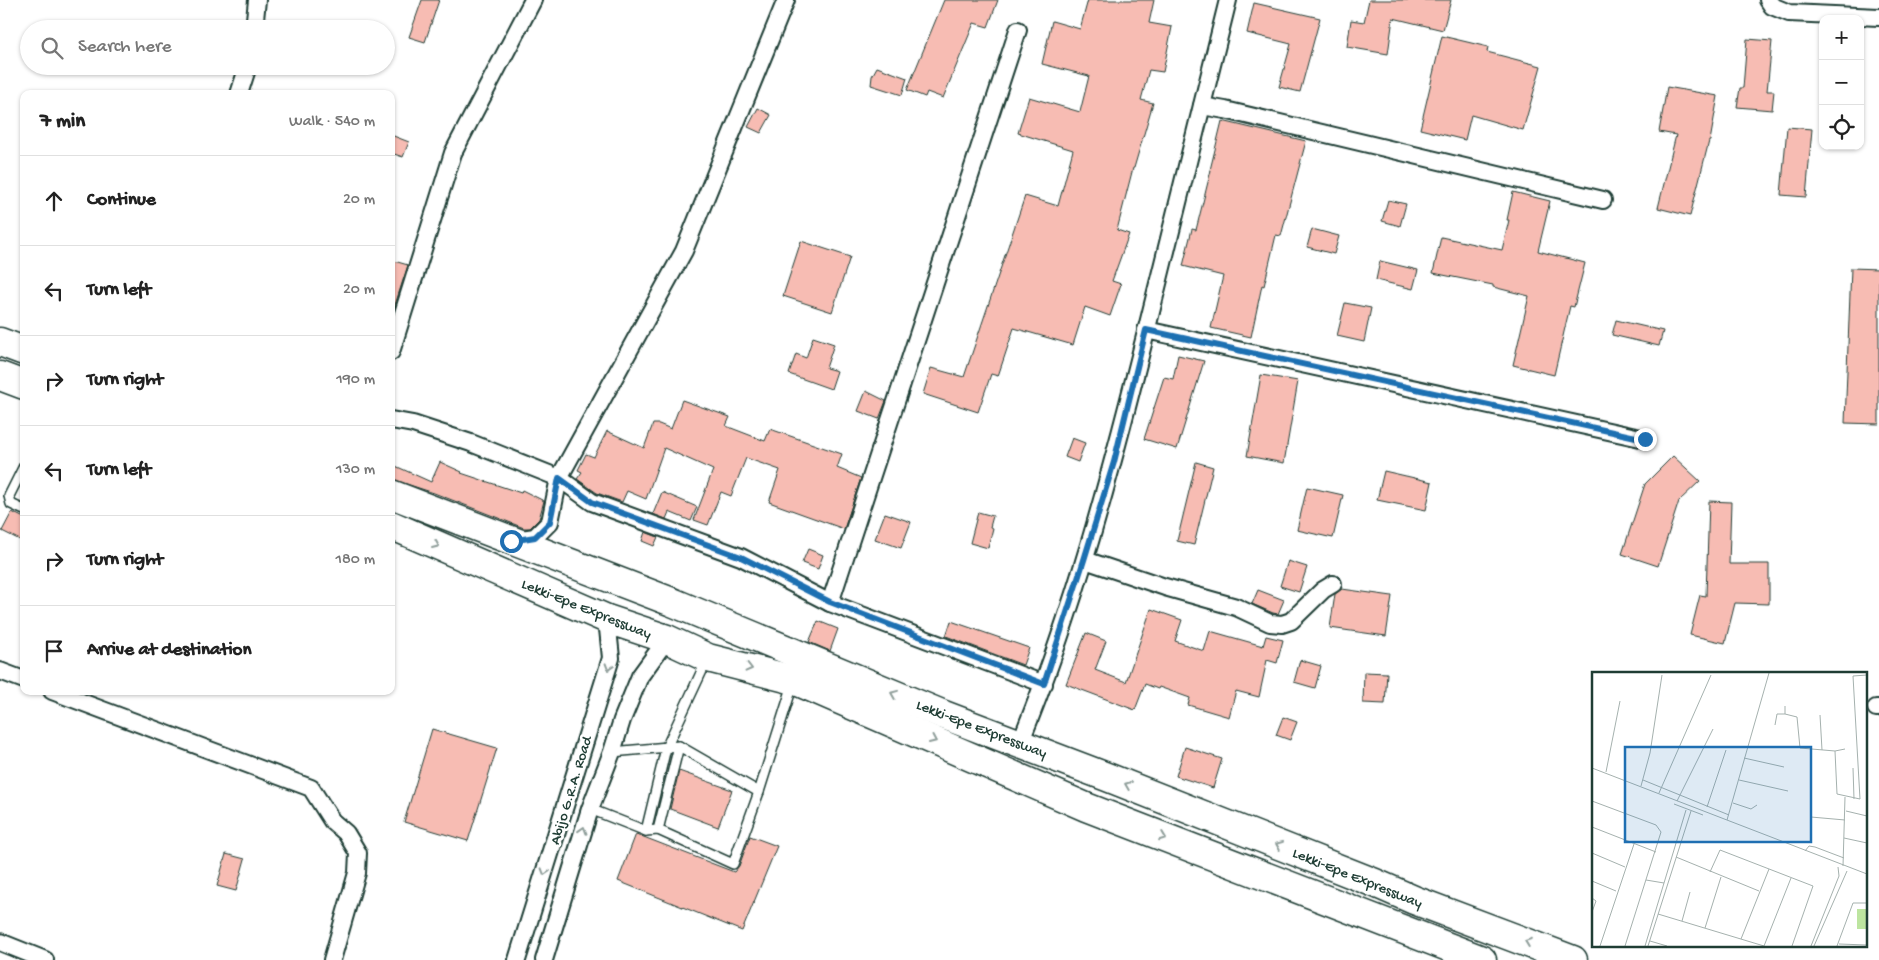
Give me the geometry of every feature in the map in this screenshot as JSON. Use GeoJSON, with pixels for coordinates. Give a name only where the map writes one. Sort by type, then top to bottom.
{"type":"FeatureCollection","features":[{"type":"Feature","properties":{"kind":"highway"},"geometry":{"type":"LineString","coordinates":[[0,342],[20,350]]}},
{"type":"Feature","properties":{"kind":"highway"},"geometry":{"type":"LineString","coordinates":[[0,376],[20,384]]}},
{"type":"Feature","properties":{"kind":"highway","name":"Lekki-Epe Expressway"},"geometry":{"type":"LineString","coordinates":[[395,496],[672,602],[944,715],[1020,743],[1414,900],[1573,960]]}},
{"type":"Feature","properties":{"kind":"highway","name":"Lekki-Epe Expressway"},"geometry":{"type":"LineString","coordinates":[[395,527],[607,618],[667,640],[708,658],[794,680],[1086,807],[1482,960]]}},
{"type":"Feature","properties":{"kind":"highway"},"geometry":{"type":"LineString","coordinates":[[1455,949],[1466,919]]}},
{"type":"Feature","properties":{"kind":"street"},"geometry":{"type":"LineString","coordinates":[[255,20],[257,0]]}},
{"type":"Feature","properties":{"kind":"street"},"geometry":{"type":"LineString","coordinates":[[395,339],[453,153],[533,0]]}},
{"type":"Feature","properties":{"kind":"street"},"geometry":{"type":"LineString","coordinates":[[511,541],[535,537],[550,522],[559,478],[684,251],[786,0]]}},
{"type":"Feature","properties":{"kind":"street"},"geometry":{"type":"LineString","coordinates":[[1020,743],[1044,684],[1114,462],[1228,0]]}},
{"type":"Feature","properties":{"kind":"street"},"geometry":{"type":"LineString","coordinates":[[1768,0],[1772,6],[1789,13],[1879,17]]}},
{"type":"Feature","properties":{"kind":"street"},"geometry":{"type":"LineString","coordinates":[[830,602],[1018,30]]}},
{"type":"Feature","properties":{"kind":"street"},"geometry":{"type":"LineString","coordinates":[[240,90],[245,75]]}},
{"type":"Feature","properties":{"kind":"street"},"geometry":{"type":"LineString","coordinates":[[1202,106],[1602,200]]}},
{"type":"Feature","properties":{"kind":"street"},"geometry":{"type":"LineString","coordinates":[[1146,330],[1645,439]]}},
{"type":"Feature","properties":{"kind":"street"},"geometry":{"type":"LineString","coordinates":[[395,421],[413,424],[471,443],[559,478],[592,502],[741,557],[830,602],[1044,684]]}},
{"type":"Feature","properties":{"kind":"street"},"geometry":{"type":"LineString","coordinates":[[1084,560],[1165,587],[1236,607],[1270,623],[1282,624],[1292,621],[1323,590],[1333,584]]}},
{"type":"Feature","properties":{"kind":"street","name":"Abijo G.R.A. Road"},"geometry":{"type":"LineString","coordinates":[[517,960],[612,658],[607,618]]}},
{"type":"Feature","properties":{"kind":"street","name":"Abijo G.R.A. Road"},"geometry":{"type":"LineString","coordinates":[[544,960],[590,809],[622,720],[640,676],[667,640]]}},
{"type":"Feature","properties":{"kind":"street"},"geometry":{"type":"LineString","coordinates":[[0,671],[20,678]]}},
{"type":"Feature","properties":{"kind":"street"},"geometry":{"type":"LineString","coordinates":[[73,695],[311,788],[332,821],[346,833],[358,853],[357,873],[332,960]]}},
{"type":"Feature","properties":{"kind":"street"},"geometry":{"type":"LineString","coordinates":[[0,942],[45,960]]}},
{"type":"Feature","properties":{"kind":"lane"},"geometry":{"type":"LineString","coordinates":[[20,474],[9,496],[11,504],[20,508]]}},
{"type":"Feature","properties":{"kind":"lane"},"geometry":{"type":"LineString","coordinates":[[646,831],[666,748],[708,658]]}},
{"type":"Feature","properties":{"kind":"lane"},"geometry":{"type":"LineString","coordinates":[[590,809],[646,831],[658,830],[733,864],[759,792],[794,680]]}},
{"type":"Feature","properties":{"kind":"lane"},"geometry":{"type":"LineString","coordinates":[[612,752],[679,746],[759,792]]}},
{"type":"Feature","properties":{"kind":"lane"},"geometry":{"type":"LineString","coordinates":[[658,830],[679,746]]}},
{"type":"Feature","properties":{"kind":"building"},"geometry":{"type":"Polygon","coordinates":[[[422,0],[439,0],[425,42],[409,37],[422,0]]]}},
{"type":"Feature","properties":{"kind":"building"},"geometry":{"type":"Polygon","coordinates":[[[944,0],[998,0],[988,27],[974,23],[943,98],[927,92],[925,97],[907,90],[944,0]]]}},
{"type":"Feature","properties":{"kind":"building"},"geometry":{"type":"Polygon","coordinates":[[[1088,0],[1154,0],[1149,23],[1172,27],[1163,72],[1149,70],[1141,100],[1153,103],[1133,168],[1117,230],[1129,234],[1112,281],[1121,284],[1110,316],[1085,307],[1073,345],[1014,328],[998,376],[991,374],[978,412],[923,394],[931,368],[964,377],[1025,196],[1058,206],[1073,150],[1018,133],[1029,97],[1080,112],[1089,76],[1042,64],[1052,21],[1080,29],[1088,0]]]}},
{"type":"Feature","properties":{"kind":"building"},"geometry":{"type":"Polygon","coordinates":[[[1369,0],[1451,0],[1443,30],[1393,18],[1388,54],[1347,47],[1351,20],[1364,22],[1369,0]]]}},
{"type":"Feature","properties":{"kind":"building"},"geometry":{"type":"Polygon","coordinates":[[[1254,3],[1320,18],[1300,92],[1279,87],[1291,44],[1247,33],[1254,3]]]}},
{"type":"Feature","properties":{"kind":"building"},"geometry":{"type":"Polygon","coordinates":[[[1442,36],[1488,47],[1487,52],[1541,66],[1523,130],[1471,115],[1465,140],[1420,129],[1442,36]]]}},
{"type":"Feature","properties":{"kind":"building"},"geometry":{"type":"Polygon","coordinates":[[[1747,39],[1772,41],[1767,91],[1774,91],[1772,110],[1737,107],[1740,88],[1743,88],[1747,39]]]}},
{"type":"Feature","properties":{"kind":"building"},"geometry":{"type":"Polygon","coordinates":[[[877,67],[907,78],[902,95],[871,85],[872,76],[877,67]]]}},
{"type":"Feature","properties":{"kind":"building"},"geometry":{"type":"Polygon","coordinates":[[[1667,87],[1718,96],[1710,141],[1690,216],[1658,208],[1676,135],[1659,132],[1667,87]]]}},
{"type":"Feature","properties":{"kind":"building"},"geometry":{"type":"Polygon","coordinates":[[[758,108],[771,115],[761,133],[748,127],[758,108]]]}},
{"type":"Feature","properties":{"kind":"building"},"geometry":{"type":"Polygon","coordinates":[[[1222,121],[1306,141],[1281,236],[1276,235],[1264,286],[1262,285],[1251,337],[1211,328],[1223,276],[1183,266],[1192,229],[1196,230],[1222,121]]]}},
{"type":"Feature","properties":{"kind":"building"},"geometry":{"type":"Polygon","coordinates":[[[1787,127],[1812,129],[1806,197],[1781,195],[1787,127]]]}},
{"type":"Feature","properties":{"kind":"building"},"geometry":{"type":"Polygon","coordinates":[[[395,137],[409,142],[403,157],[395,154],[395,137]]]}},
{"type":"Feature","properties":{"kind":"building"},"geometry":{"type":"Polygon","coordinates":[[[1513,192],[1550,201],[1538,251],[1585,263],[1574,307],[1570,306],[1554,375],[1513,365],[1529,296],[1493,287],[1493,285],[1433,273],[1441,237],[1502,250],[1513,192]]]}},
{"type":"Feature","properties":{"kind":"building"},"geometry":{"type":"Polygon","coordinates":[[[1388,200],[1406,204],[1400,226],[1382,221],[1388,200]]]}},
{"type":"Feature","properties":{"kind":"building"},"geometry":{"type":"Polygon","coordinates":[[[1312,229],[1339,236],[1334,254],[1307,247],[1312,229]]]}},
{"type":"Feature","properties":{"kind":"building"},"geometry":{"type":"Polygon","coordinates":[[[801,241],[850,257],[832,312],[783,296],[801,241]]]}},
{"type":"Feature","properties":{"kind":"building"},"geometry":{"type":"Polygon","coordinates":[[[395,261],[408,265],[395,305],[395,261]]]}},
{"type":"Feature","properties":{"kind":"building"},"geometry":{"type":"Polygon","coordinates":[[[1380,261],[1418,270],[1413,289],[1376,280],[1380,261]]]}},
{"type":"Feature","properties":{"kind":"building"},"geometry":{"type":"Polygon","coordinates":[[[1851,268],[1879,269],[1879,424],[1845,423],[1851,268]]]}},
{"type":"Feature","properties":{"kind":"building"},"geometry":{"type":"Polygon","coordinates":[[[1345,303],[1371,308],[1364,342],[1337,336],[1345,303]]]}},
{"type":"Feature","properties":{"kind":"building"},"geometry":{"type":"Polygon","coordinates":[[[1616,320],[1663,331],[1659,346],[1612,335],[1616,320]]]}},
{"type":"Feature","properties":{"kind":"building"},"geometry":{"type":"Polygon","coordinates":[[[813,337],[834,344],[826,368],[837,371],[831,389],[789,374],[796,354],[806,358],[813,337]]]}},
{"type":"Feature","properties":{"kind":"building"},"geometry":{"type":"Polygon","coordinates":[[[1178,355],[1204,361],[1177,449],[1144,439],[1164,377],[1173,379],[1178,355]]]}},
{"type":"Feature","properties":{"kind":"building"},"geometry":{"type":"Polygon","coordinates":[[[1261,375],[1298,381],[1284,463],[1247,456],[1261,375]]]}},
{"type":"Feature","properties":{"kind":"building"},"geometry":{"type":"Polygon","coordinates":[[[866,391],[886,401],[879,419],[858,411],[866,391]]]}},
{"type":"Feature","properties":{"kind":"building"},"geometry":{"type":"Polygon","coordinates":[[[682,400],[730,417],[726,426],[765,441],[770,429],[842,454],[837,468],[861,478],[844,529],[769,502],[780,470],[746,458],[731,496],[721,492],[708,525],[694,520],[713,470],[664,448],[646,499],[627,491],[622,502],[597,493],[577,479],[582,472],[578,470],[586,454],[594,457],[607,431],[644,448],[653,424],[659,424],[671,429],[682,400]]]}},
{"type":"Feature","properties":{"kind":"building"},"geometry":{"type":"Polygon","coordinates":[[[1072,438],[1085,443],[1078,462],[1065,457],[1072,438]]]}},
{"type":"Feature","properties":{"kind":"building"},"geometry":{"type":"Polygon","coordinates":[[[1673,456],[1700,481],[1679,501],[1658,566],[1622,554],[1645,484],[1673,456]]]}},
{"type":"Feature","properties":{"kind":"building"},"geometry":{"type":"Polygon","coordinates":[[[440,462],[461,473],[521,493],[522,490],[544,501],[539,519],[530,528],[524,528],[434,493],[395,480],[395,466],[431,482],[440,462]]]}},
{"type":"Feature","properties":{"kind":"building"},"geometry":{"type":"Polygon","coordinates":[[[1196,462],[1213,467],[1194,545],[1177,541],[1196,462]]]}},
{"type":"Feature","properties":{"kind":"building"},"geometry":{"type":"Polygon","coordinates":[[[1384,471],[1432,482],[1426,510],[1377,500],[1384,471]]]}},
{"type":"Feature","properties":{"kind":"building"},"geometry":{"type":"Polygon","coordinates":[[[1307,487],[1343,495],[1333,538],[1297,530],[1307,487]]]}},
{"type":"Feature","properties":{"kind":"building"},"geometry":{"type":"Polygon","coordinates":[[[662,492],[697,507],[691,521],[669,512],[666,519],[653,514],[662,492]]]}},
{"type":"Feature","properties":{"kind":"building"},"geometry":{"type":"Polygon","coordinates":[[[1709,501],[1731,502],[1729,564],[1769,564],[1769,604],[1735,603],[1725,643],[1690,635],[1700,595],[1706,596],[1709,501]]]}},
{"type":"Feature","properties":{"kind":"building"},"geometry":{"type":"Polygon","coordinates":[[[12,512],[20,516],[20,540],[2,531],[12,512]]]}},
{"type":"Feature","properties":{"kind":"building"},"geometry":{"type":"Polygon","coordinates":[[[978,512],[993,516],[990,527],[993,528],[988,548],[970,543],[978,512]]]}},
{"type":"Feature","properties":{"kind":"building"},"geometry":{"type":"Polygon","coordinates":[[[885,513],[911,522],[901,548],[875,539],[885,513]]]}},
{"type":"Feature","properties":{"kind":"building"},"geometry":{"type":"Polygon","coordinates":[[[645,532],[658,537],[654,546],[642,541],[645,532]]]}},
{"type":"Feature","properties":{"kind":"building"},"geometry":{"type":"Polygon","coordinates":[[[808,549],[823,555],[818,569],[802,563],[808,549]]]}},
{"type":"Feature","properties":{"kind":"building"},"geometry":{"type":"Polygon","coordinates":[[[1288,561],[1307,567],[1299,592],[1280,586],[1288,561]]]}},
{"type":"Feature","properties":{"kind":"building"},"geometry":{"type":"Polygon","coordinates":[[[1342,589],[1392,596],[1386,636],[1330,628],[1335,594],[1342,589]]]}},
{"type":"Feature","properties":{"kind":"building"},"geometry":{"type":"Polygon","coordinates":[[[1258,590],[1284,600],[1278,614],[1252,604],[1258,590]]]}},
{"type":"Feature","properties":{"kind":"building"},"geometry":{"type":"Polygon","coordinates":[[[1151,609],[1182,620],[1175,641],[1204,651],[1210,631],[1263,646],[1266,636],[1283,640],[1277,663],[1267,660],[1259,697],[1236,691],[1229,717],[1188,705],[1190,698],[1145,684],[1135,710],[1066,684],[1086,633],[1106,641],[1095,670],[1126,682],[1151,609]]]}},
{"type":"Feature","properties":{"kind":"building"},"geometry":{"type":"Polygon","coordinates":[[[818,621],[838,629],[830,651],[809,642],[818,621]]]}},
{"type":"Feature","properties":{"kind":"building"},"geometry":{"type":"Polygon","coordinates":[[[951,621],[1029,648],[1023,665],[946,636],[951,621]]]}},
{"type":"Feature","properties":{"kind":"building"},"geometry":{"type":"Polygon","coordinates":[[[1300,660],[1321,666],[1315,688],[1294,682],[1300,660]]]}},
{"type":"Feature","properties":{"kind":"building"},"geometry":{"type":"Polygon","coordinates":[[[1364,672],[1387,673],[1385,704],[1363,703],[1364,672]]]}},
{"type":"Feature","properties":{"kind":"building"},"geometry":{"type":"Polygon","coordinates":[[[1283,717],[1297,722],[1290,740],[1276,735],[1283,717]]]}},
{"type":"Feature","properties":{"kind":"building"},"geometry":{"type":"Polygon","coordinates":[[[432,729],[497,748],[468,841],[404,822],[432,729]]]}},
{"type":"Feature","properties":{"kind":"building"},"geometry":{"type":"Polygon","coordinates":[[[1185,747],[1222,759],[1213,788],[1176,776],[1185,747]]]}},
{"type":"Feature","properties":{"kind":"building"},"geometry":{"type":"Polygon","coordinates":[[[679,771],[732,790],[718,827],[670,809],[679,771]]]}},
{"type":"Feature","properties":{"kind":"building"},"geometry":{"type":"Polygon","coordinates":[[[636,834],[734,872],[739,866],[750,836],[777,846],[742,931],[618,881],[636,834]]]}},
{"type":"Feature","properties":{"kind":"building"},"geometry":{"type":"Polygon","coordinates":[[[226,854],[245,859],[236,891],[217,886],[226,854]]]}},
{"type":"Feature","properties":{"kind":"route"},"geometry":{"type":"LineString","coordinates":[[511,541],[535,537],[550,522],[559,478],[592,502],[741,557],[830,602],[1044,684],[1114,462],[1146,330],[1645,439]]}}]}
